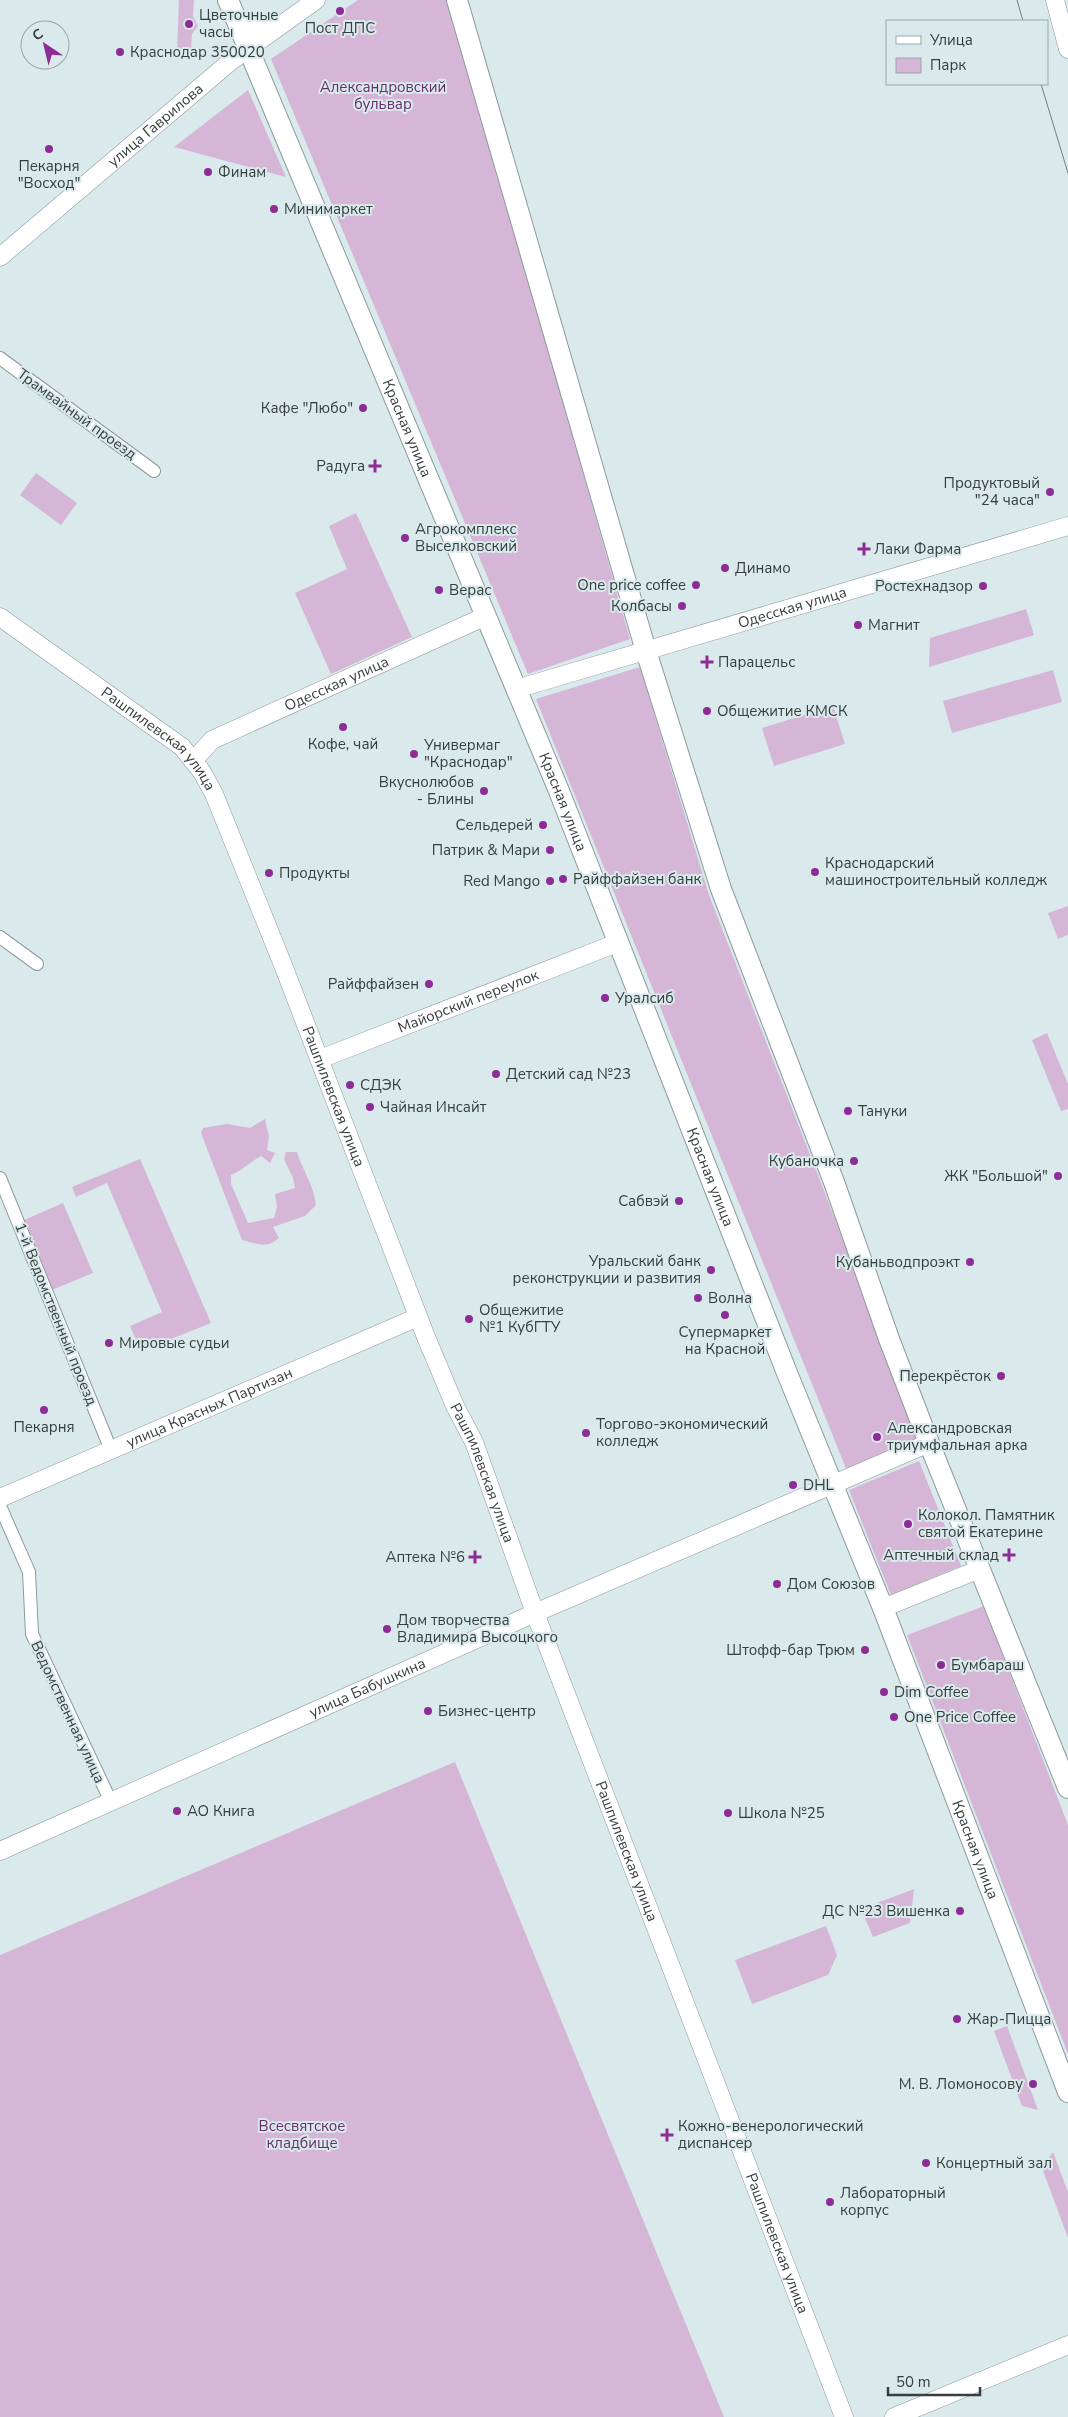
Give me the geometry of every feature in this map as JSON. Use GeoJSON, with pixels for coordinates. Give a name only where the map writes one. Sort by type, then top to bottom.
{"type":"FeatureCollection","features":[{"type":"Feature","properties":{"kind":"main road","name":"Красная улица"},"geometry":{"type":"LineString","coordinates":[[228,0],[559,791],[787,1373],[883,1608],[1068,2092]]}},
{"type":"Feature","properties":{"kind":"main road"},"geometry":{"type":"LineString","coordinates":[[457,0],[646,651],[721,888],[831,1173],[889,1339],[929,1443],[1068,1788]]}},
{"type":"Feature","properties":{"kind":"street","name":"улица Гаврилова"},"geometry":{"type":"LineString","coordinates":[[1,253],[248,47],[316,0]]}},
{"type":"Feature","properties":{"kind":"street"},"geometry":{"type":"LineString","coordinates":[[1055,0],[1068,49]]}},
{"type":"Feature","properties":{"kind":"street"},"geometry":{"type":"LineString","coordinates":[[237,19],[248,26],[280,25]]}},
{"type":"Feature","properties":{"kind":"street","name":"Трамвайный проезд"},"geometry":{"type":"LineString","coordinates":[[0,358],[154,471]]}},
{"type":"Feature","properties":{"kind":"street","name":"Одесская улица"},"geometry":{"type":"LineString","coordinates":[[516,689],[1068,526]]}},
{"type":"Feature","properties":{"kind":"street","name":"Одесская улица"},"geometry":{"type":"LineString","coordinates":[[194,761],[212,740],[486,616]]}},
{"type":"Feature","properties":{"kind":"street","name":"Рашпилевская улица"},"geometry":{"type":"LineString","coordinates":[[0,617],[182,747],[194,761],[214,794],[320,1059],[418,1316],[455,1406],[474,1442],[535,1613],[844,2417]]}},
{"type":"Feature","properties":{"kind":"street"},"geometry":{"type":"LineString","coordinates":[[0,937],[37,964]]}},
{"type":"Feature","properties":{"kind":"street","name":"Майорский переулок"},"geometry":{"type":"LineString","coordinates":[[320,1059],[617,943]]}},
{"type":"Feature","properties":{"kind":"street","name":"1-й Ведомственный проезд"},"geometry":{"type":"LineString","coordinates":[[0,1178],[111,1450]]}},
{"type":"Feature","properties":{"kind":"street","name":"улица Красных Партизан"},"geometry":{"type":"LineString","coordinates":[[0,1498],[418,1316]]}},
{"type":"Feature","properties":{"kind":"street","name":"улица Бабушкина"},"geometry":{"type":"LineString","coordinates":[[0,1851],[535,1613],[834,1486],[929,1443]]}},
{"type":"Feature","properties":{"kind":"street","name":"Ведомственная улица"},"geometry":{"type":"LineString","coordinates":[[0,1506],[29,1572],[32,1634],[111,1802]]}},
{"type":"Feature","properties":{"kind":"street"},"geometry":{"type":"LineString","coordinates":[[883,1608],[980,1569]]}},
{"type":"Feature","properties":{"kind":"street"},"geometry":{"type":"LineString","coordinates":[[894,2417],[1068,2345]]}},
{"type":"Feature","properties":{"kind":"green space"},"geometry":{"type":"Polygon","coordinates":[[[179,0],[194,0],[193,16],[198,26],[192,34],[191,52],[177,52],[179,0]]]}},
{"type":"Feature","properties":{"kind":"green space","name":"Александровский бульвар"},"geometry":{"type":"Polygon","coordinates":[[[358,0],[449,0],[630,639],[528,674],[271,59],[358,0]]]}},
{"type":"Feature","properties":{"kind":"green space"},"geometry":{"type":"Polygon","coordinates":[[[248,90],[286,177],[174,147],[248,90]]]}},
{"type":"Feature","properties":{"kind":"green space"},"geometry":{"type":"Polygon","coordinates":[[[36,473],[77,503],[61,525],[20,495],[36,473]]]}},
{"type":"Feature","properties":{"kind":"green space"},"geometry":{"type":"Polygon","coordinates":[[[356,513],[412,637],[331,674],[295,593],[347,569],[329,526],[356,513]]]}},
{"type":"Feature","properties":{"kind":"green space"},"geometry":{"type":"Polygon","coordinates":[[[1026,609],[1034,635],[929,667],[930,638],[1026,609]]]}},
{"type":"Feature","properties":{"kind":"green space"},"geometry":{"type":"Polygon","coordinates":[[[640,667],[709,895],[921,1440],[847,1471],[536,699],[640,667]]]}},
{"type":"Feature","properties":{"kind":"green space"},"geometry":{"type":"Polygon","coordinates":[[[1053,670],[1062,702],[952,733],[943,701],[1053,670]]]}},
{"type":"Feature","properties":{"kind":"green space"},"geometry":{"type":"Polygon","coordinates":[[[833,706],[845,744],[774,766],[762,728],[833,706]]]}},
{"type":"Feature","properties":{"kind":"green space"},"geometry":{"type":"Polygon","coordinates":[[[1068,906],[1068,935],[1058,939],[1048,913],[1068,906]]]}},
{"type":"Feature","properties":{"kind":"green space"},"geometry":{"type":"Polygon","coordinates":[[[1047,1033],[1068,1084],[1068,1109],[1061,1111],[1032,1040],[1047,1033]]]}},
{"type":"Feature","properties":{"kind":"green space"},"geometry":{"type":"Polygon","coordinates":[[[265,1119],[269,1136],[267,1150],[275,1153],[270,1163],[261,1156],[231,1175],[231,1184],[248,1223],[274,1218],[277,1207],[275,1194],[295,1188],[293,1178],[284,1159],[286,1152],[297,1152],[313,1191],[316,1205],[305,1216],[273,1227],[279,1238],[270,1244],[262,1245],[242,1240],[201,1133],[203,1128],[227,1124],[250,1128],[265,1119]]]}},
{"type":"Feature","properties":{"kind":"green space"},"geometry":{"type":"Polygon","coordinates":[[[140,1159],[211,1323],[141,1351],[130,1326],[162,1312],[107,1183],[76,1197],[72,1187],[140,1159]]]}},
{"type":"Feature","properties":{"kind":"green space"},"geometry":{"type":"Polygon","coordinates":[[[63,1203],[93,1273],[52,1290],[22,1221],[63,1203]]]}},
{"type":"Feature","properties":{"kind":"green space"},"geometry":{"type":"Polygon","coordinates":[[[919,1461],[961,1566],[891,1595],[849,1490],[919,1461]]]}},
{"type":"Feature","properties":{"kind":"green space"},"geometry":{"type":"Polygon","coordinates":[[[984,1606],[1068,1825],[1068,2054],[907,1635],[984,1606]]]}},
{"type":"Feature","properties":{"kind":"green space","name":"Всесвятское кладбище"},"geometry":{"type":"Polygon","coordinates":[[[455,1762],[724,2417],[0,2417],[0,1955],[455,1762]]]}},
{"type":"Feature","properties":{"kind":"green space"},"geometry":{"type":"Polygon","coordinates":[[[914,1889],[910,1923],[873,1937],[861,1909],[914,1889]]]}},
{"type":"Feature","properties":{"kind":"green space"},"geometry":{"type":"Polygon","coordinates":[[[826,1926],[837,1955],[828,1975],[752,2004],[735,1960],[826,1926]]]}},
{"type":"Feature","properties":{"kind":"green space"},"geometry":{"type":"Polygon","coordinates":[[[1007,2026],[1038,2110],[1022,2106],[994,2031],[1007,2026]]]}},
{"type":"Feature","properties":{"kind":"green space"},"geometry":{"type":"Polygon","coordinates":[[[1053,2152],[1068,2192],[1068,2238],[1042,2168],[1053,2152]]]}},
{"type":"Feature","properties":{"kind":"tram line"},"geometry":{"type":"LineString","coordinates":[[1017,0],[1023,20]]}},
{"type":"Feature","properties":{"kind":"tram line"},"geometry":{"type":"LineString","coordinates":[[1041,85],[1068,173]]}},
{"type":"Feature","properties":{"kind":"place","name":"Пост ДПС"},"geometry":{"type":"Point","coordinates":[340,11]}},
{"type":"Feature","properties":{"kind":"place","name":"Цветочные часы"},"geometry":{"type":"Point","coordinates":[189,24]}},
{"type":"Feature","properties":{"kind":"place","name":"Краснодар 350020"},"geometry":{"type":"Point","coordinates":[120,52]}},
{"type":"Feature","properties":{"kind":"place","name":"Пекарня \"Восход\""},"geometry":{"type":"Point","coordinates":[49,149]}},
{"type":"Feature","properties":{"kind":"place","name":"Финам"},"geometry":{"type":"Point","coordinates":[208,172]}},
{"type":"Feature","properties":{"kind":"place","name":"Минимаркет"},"geometry":{"type":"Point","coordinates":[274,209]}},
{"type":"Feature","properties":{"kind":"place","name":"Кафе \"Любо\""},"geometry":{"type":"Point","coordinates":[363,408]}},
{"type":"Feature","properties":{"kind":"place","name":"Радуга"},"geometry":{"type":"Point","coordinates":[375,466]}},
{"type":"Feature","properties":{"kind":"place","name":"Продуктовый \"24 часа\""},"geometry":{"type":"Point","coordinates":[1050,492]}},
{"type":"Feature","properties":{"kind":"place","name":"Агрокомплекс Выселковский"},"geometry":{"type":"Point","coordinates":[405,538]}},
{"type":"Feature","properties":{"kind":"place","name":"Лаки Фарма"},"geometry":{"type":"Point","coordinates":[864,549]}},
{"type":"Feature","properties":{"kind":"place","name":"Динамо"},"geometry":{"type":"Point","coordinates":[725,568]}},
{"type":"Feature","properties":{"kind":"place","name":"One price coffee"},"geometry":{"type":"Point","coordinates":[696,585]}},
{"type":"Feature","properties":{"kind":"place","name":"Ростехнадзор"},"geometry":{"type":"Point","coordinates":[983,586]}},
{"type":"Feature","properties":{"kind":"place","name":"Верас"},"geometry":{"type":"Point","coordinates":[439,590]}},
{"type":"Feature","properties":{"kind":"place","name":"Колбасы"},"geometry":{"type":"Point","coordinates":[682,606]}},
{"type":"Feature","properties":{"kind":"place","name":"Магнит"},"geometry":{"type":"Point","coordinates":[858,625]}},
{"type":"Feature","properties":{"kind":"place","name":"Парацельс"},"geometry":{"type":"Point","coordinates":[707,662]}},
{"type":"Feature","properties":{"kind":"place","name":"Общежитие КМСК"},"geometry":{"type":"Point","coordinates":[707,711]}},
{"type":"Feature","properties":{"kind":"place","name":"Кофе, чай"},"geometry":{"type":"Point","coordinates":[343,727]}},
{"type":"Feature","properties":{"kind":"place","name":"Универмаг \"Краснодар\""},"geometry":{"type":"Point","coordinates":[414,754]}},
{"type":"Feature","properties":{"kind":"place","name":"Вкуснолюбов - Блины"},"geometry":{"type":"Point","coordinates":[484,791]}},
{"type":"Feature","properties":{"kind":"place","name":"Сельдерей"},"geometry":{"type":"Point","coordinates":[543,825]}},
{"type":"Feature","properties":{"kind":"place","name":"Патрик & Мари"},"geometry":{"type":"Point","coordinates":[550,850]}},
{"type":"Feature","properties":{"kind":"place","name":"Краснодарский машиностроительный колледж"},"geometry":{"type":"Point","coordinates":[815,872]}},
{"type":"Feature","properties":{"kind":"place","name":"Продукты"},"geometry":{"type":"Point","coordinates":[269,873]}},
{"type":"Feature","properties":{"kind":"place","name":"Райффайзен банк"},"geometry":{"type":"Point","coordinates":[563,879]}},
{"type":"Feature","properties":{"kind":"place","name":"Red Mango"},"geometry":{"type":"Point","coordinates":[550,881]}},
{"type":"Feature","properties":{"kind":"place","name":"Райффайзен"},"geometry":{"type":"Point","coordinates":[429,984]}},
{"type":"Feature","properties":{"kind":"place","name":"Уралсиб"},"geometry":{"type":"Point","coordinates":[605,998]}},
{"type":"Feature","properties":{"kind":"place","name":"Детский сад №23"},"geometry":{"type":"Point","coordinates":[496,1074]}},
{"type":"Feature","properties":{"kind":"place","name":"СДЭК"},"geometry":{"type":"Point","coordinates":[350,1085]}},
{"type":"Feature","properties":{"kind":"place","name":"Чайная Инсайт"},"geometry":{"type":"Point","coordinates":[370,1107]}},
{"type":"Feature","properties":{"kind":"place","name":"Тануки"},"geometry":{"type":"Point","coordinates":[848,1111]}},
{"type":"Feature","properties":{"kind":"place","name":"Кубаночка"},"geometry":{"type":"Point","coordinates":[854,1161]}},
{"type":"Feature","properties":{"kind":"place","name":"ЖК \"Большой\""},"geometry":{"type":"Point","coordinates":[1058,1176]}},
{"type":"Feature","properties":{"kind":"place","name":"Сабвэй"},"geometry":{"type":"Point","coordinates":[679,1201]}},
{"type":"Feature","properties":{"kind":"place","name":"Кубаньводпроэкт"},"geometry":{"type":"Point","coordinates":[970,1262]}},
{"type":"Feature","properties":{"kind":"place","name":"Уральский банк реконструкции и развития"},"geometry":{"type":"Point","coordinates":[711,1270]}},
{"type":"Feature","properties":{"kind":"place","name":"Волна"},"geometry":{"type":"Point","coordinates":[698,1298]}},
{"type":"Feature","properties":{"kind":"place","name":"Супермаркет на Красной"},"geometry":{"type":"Point","coordinates":[725,1315]}},
{"type":"Feature","properties":{"kind":"place","name":"Общежитие №1 КубГТУ"},"geometry":{"type":"Point","coordinates":[469,1319]}},
{"type":"Feature","properties":{"kind":"place","name":"Мировые судьи"},"geometry":{"type":"Point","coordinates":[109,1343]}},
{"type":"Feature","properties":{"kind":"place","name":"Перекрёсток"},"geometry":{"type":"Point","coordinates":[1001,1376]}},
{"type":"Feature","properties":{"kind":"place","name":"Пекарня"},"geometry":{"type":"Point","coordinates":[44,1410]}},
{"type":"Feature","properties":{"kind":"place","name":"Торгово-экономический колледж"},"geometry":{"type":"Point","coordinates":[586,1433]}},
{"type":"Feature","properties":{"kind":"place","name":"Александровская триумфальная арка"},"geometry":{"type":"Point","coordinates":[877,1437]}},
{"type":"Feature","properties":{"kind":"place","name":"DHL"},"geometry":{"type":"Point","coordinates":[793,1485]}},
{"type":"Feature","properties":{"kind":"place","name":"Колокол. Памятник святой Екатерине"},"geometry":{"type":"Point","coordinates":[908,1524]}},
{"type":"Feature","properties":{"kind":"place","name":"Аптечный склад"},"geometry":{"type":"Point","coordinates":[1009,1555]}},
{"type":"Feature","properties":{"kind":"place","name":"Аптека №6"},"geometry":{"type":"Point","coordinates":[475,1557]}},
{"type":"Feature","properties":{"kind":"place","name":"Дом Союзов"},"geometry":{"type":"Point","coordinates":[777,1584]}},
{"type":"Feature","properties":{"kind":"place","name":"Дом творчества Владимира Высоцкого"},"geometry":{"type":"Point","coordinates":[387,1629]}},
{"type":"Feature","properties":{"kind":"place","name":"Штофф-бар Трюм"},"geometry":{"type":"Point","coordinates":[865,1650]}},
{"type":"Feature","properties":{"kind":"place","name":"Бумбараш"},"geometry":{"type":"Point","coordinates":[941,1665]}},
{"type":"Feature","properties":{"kind":"place","name":"Dim Coffee"},"geometry":{"type":"Point","coordinates":[884,1692]}},
{"type":"Feature","properties":{"kind":"place","name":"Бизнес-центр"},"geometry":{"type":"Point","coordinates":[428,1711]}},
{"type":"Feature","properties":{"kind":"place","name":"One Price Coffee"},"geometry":{"type":"Point","coordinates":[894,1717]}},
{"type":"Feature","properties":{"kind":"place","name":"АО Книга"},"geometry":{"type":"Point","coordinates":[177,1811]}},
{"type":"Feature","properties":{"kind":"place","name":"Школа №25"},"geometry":{"type":"Point","coordinates":[728,1813]}},
{"type":"Feature","properties":{"kind":"place","name":"ДС №23 Вишенка"},"geometry":{"type":"Point","coordinates":[960,1911]}},
{"type":"Feature","properties":{"kind":"place","name":"Жар-Пицца"},"geometry":{"type":"Point","coordinates":[957,2019]}},
{"type":"Feature","properties":{"kind":"place","name":"М. В. Ломоносову"},"geometry":{"type":"Point","coordinates":[1033,2084]}},
{"type":"Feature","properties":{"kind":"place","name":"Кожно-венерологический диспансер"},"geometry":{"type":"Point","coordinates":[667,2135]}},
{"type":"Feature","properties":{"kind":"place","name":"Концертный зал"},"geometry":{"type":"Point","coordinates":[926,2163]}},
{"type":"Feature","properties":{"kind":"place","name":"Лабораторный корпус"},"geometry":{"type":"Point","coordinates":[830,2202]}}]}
